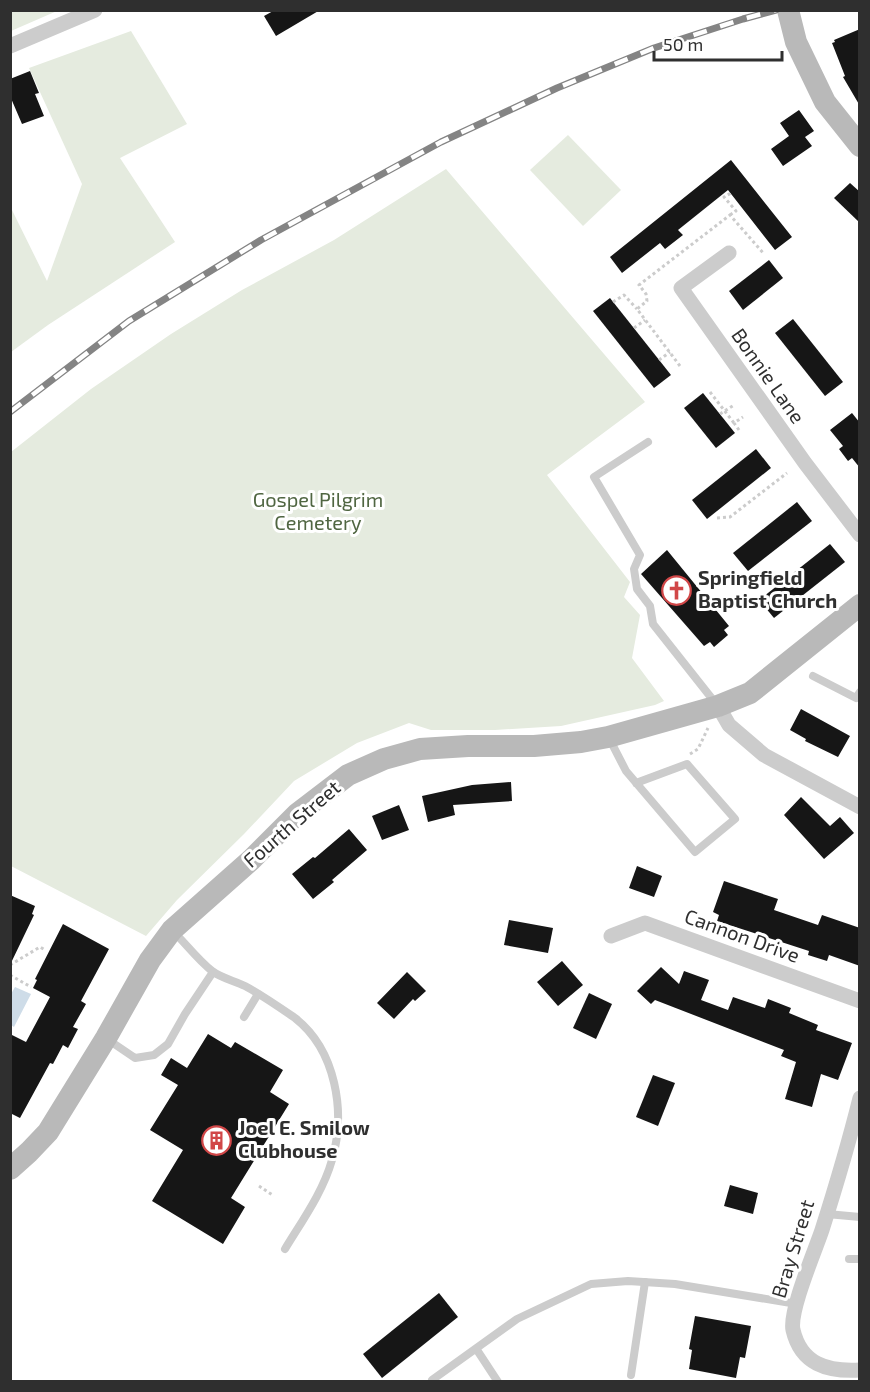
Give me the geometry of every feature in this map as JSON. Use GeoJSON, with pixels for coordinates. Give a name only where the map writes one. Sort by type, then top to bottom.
{"type":"FeatureCollection","features":[{"type":"Feature","properties":{"kind":"street"},"geometry":{"type":"LineString","coordinates":[[10,46],[95,10]]}},
{"type":"Feature","properties":{"kind":"street"},"geometry":{"type":"LineString","coordinates":[[788,10],[796,42],[825,102],[860,146]]}},
{"type":"Feature","properties":{"kind":"street","name":"Bonnie Lane"},"geometry":{"type":"LineString","coordinates":[[729,253],[681,288],[805,463],[860,535]]}},
{"type":"Feature","properties":{"kind":"street","name":"Fourth Street"},"geometry":{"type":"LineString","coordinates":[[11,1168],[48,1131],[106,1038],[150,960],[172,930],[251,860],[297,814],[348,775],[375,763],[420,749],[558,744],[608,737],[713,716],[750,693],[860,605]]}},
{"type":"Feature","properties":{"kind":"street"},"geometry":{"type":"LineString","coordinates":[[713,716],[729,725],[764,754],[860,807]]}},
{"type":"Feature","properties":{"kind":"street","name":"Cannon Drive"},"geometry":{"type":"LineString","coordinates":[[610,936],[645,923],[860,1000]]}},
{"type":"Feature","properties":{"kind":"street","name":"Bray Street"},"geometry":{"type":"LineString","coordinates":[[852,1374],[808,1360],[800,1349],[793,1328],[797,1304],[827,1214],[860,1098]]}},
{"type":"Feature","properties":{"kind":"lane"},"geometry":{"type":"LineString","coordinates":[[648,442],[594,477],[640,555],[634,569],[637,589],[650,606],[653,624],[713,716]]}},
{"type":"Feature","properties":{"kind":"lane"},"geometry":{"type":"LineString","coordinates":[[813,676],[856,698],[860,692]]}},
{"type":"Feature","properties":{"kind":"lane"},"geometry":{"type":"LineString","coordinates":[[608,737],[626,771],[636,783],[695,852],[735,819],[687,764],[636,783]]}},
{"type":"Feature","properties":{"kind":"lane"},"geometry":{"type":"LineString","coordinates":[[172,930],[213,972],[258,994],[296,1020],[311,1033],[322,1049],[336,1093],[338,1120],[332,1160],[320,1189],[285,1249]]}},
{"type":"Feature","properties":{"kind":"lane"},"geometry":{"type":"LineString","coordinates":[[106,1038],[135,1058],[153,1055],[168,1044],[213,972]]}},
{"type":"Feature","properties":{"kind":"lane"},"geometry":{"type":"LineString","coordinates":[[244,1017],[258,994]]}},
{"type":"Feature","properties":{"kind":"lane"},"geometry":{"type":"LineString","coordinates":[[827,1214],[860,1217]]}},
{"type":"Feature","properties":{"kind":"lane"},"geometry":{"type":"LineString","coordinates":[[849,1259],[860,1258]]}},
{"type":"Feature","properties":{"kind":"lane"},"geometry":{"type":"LineString","coordinates":[[432,1382],[517,1319],[591,1284],[628,1281],[675,1284],[797,1304]]}},
{"type":"Feature","properties":{"kind":"lane"},"geometry":{"type":"LineString","coordinates":[[631,1375],[645,1282]]}},
{"type":"Feature","properties":{"kind":"lane"},"geometry":{"type":"LineString","coordinates":[[477,1350],[498,1382]]}},
{"type":"Feature","properties":{"kind":"path"},"geometry":{"type":"LineString","coordinates":[[730,215],[736,211],[724,197],[731,194]]}},
{"type":"Feature","properties":{"kind":"path"},"geometry":{"type":"LineString","coordinates":[[613,302],[624,295],[637,309]]}},
{"type":"Feature","properties":{"kind":"path"},"geometry":{"type":"LineString","coordinates":[[634,328],[645,320]]}},
{"type":"Feature","properties":{"kind":"path"},"geometry":{"type":"LineString","coordinates":[[659,360],[670,352]]}},
{"type":"Feature","properties":{"kind":"path"},"geometry":{"type":"LineString","coordinates":[[710,392],[739,430]]}},
{"type":"Feature","properties":{"kind":"path"},"geometry":{"type":"LineString","coordinates":[[720,414],[734,405]]}},
{"type":"Feature","properties":{"kind":"path"},"geometry":{"type":"LineString","coordinates":[[734,423],[743,417]]}},
{"type":"Feature","properties":{"kind":"path"},"geometry":{"type":"LineString","coordinates":[[717,518],[730,517],[787,473]]}},
{"type":"Feature","properties":{"kind":"path"},"geometry":{"type":"LineString","coordinates":[[686,757],[698,749],[713,716]]}},
{"type":"Feature","properties":{"kind":"path"},"geometry":{"type":"LineString","coordinates":[[12,962],[39,947],[45,950]]}},
{"type":"Feature","properties":{"kind":"path"},"geometry":{"type":"LineString","coordinates":[[10,975],[31,987]]}},
{"type":"Feature","properties":{"kind":"path"},"geometry":{"type":"LineString","coordinates":[[259,1186],[274,1196]]}},
{"type":"Feature","properties":{"kind":"green space"},"geometry":{"type":"Polygon","coordinates":[[[11,10],[57,10],[57,11],[11,31],[11,10]]]}},
{"type":"Feature","properties":{"kind":"green space"},"geometry":{"type":"Polygon","coordinates":[[[131,31],[187,124],[120,158],[175,242],[48,325],[11,352],[11,208],[47,281],[82,184],[29,68],[131,31]]]}},
{"type":"Feature","properties":{"kind":"green space"},"geometry":{"type":"Polygon","coordinates":[[[568,135],[621,190],[583,226],[530,170],[568,135]]]}},
{"type":"Feature","properties":{"kind":"green space","name":"Gospel Pilgrim Cemetery"},"geometry":{"type":"Polygon","coordinates":[[[446,169],[645,402],[547,475],[630,582],[624,597],[640,615],[632,658],[664,701],[561,726],[495,730],[431,730],[409,723],[357,743],[294,781],[177,900],[146,936],[11,866],[11,452],[91,389],[171,334],[242,290],[334,240],[446,169]]]}},
{"type":"Feature","properties":{"kind":"shaded area"},"geometry":{"type":"Polygon","coordinates":[[[15,987],[31,994],[14,1027],[11,1025],[11,994],[15,987]]]}},
{"type":"Feature","properties":{"kind":"building"},"geometry":{"type":"Polygon","coordinates":[[[275,10],[320,10],[276,36],[264,16],[275,10]]]}},
{"type":"Feature","properties":{"kind":"building"},"geometry":{"type":"Polygon","coordinates":[[[860,29],[860,106],[843,77],[845,76],[832,43],[860,29]]]}},
{"type":"Feature","properties":{"kind":"building"},"geometry":{"type":"Polygon","coordinates":[[[30,71],[39,93],[35,94],[44,116],[22,124],[10,96],[10,79],[30,71]]]}},
{"type":"Feature","properties":{"kind":"building"},"geometry":{"type":"Polygon","coordinates":[[[799,110],[814,131],[805,137],[812,146],[783,166],[771,149],[789,136],[780,123],[799,110]]]}},
{"type":"Feature","properties":{"kind":"building"},"geometry":{"type":"Polygon","coordinates":[[[731,160],[792,237],[775,250],[728,190],[678,230],[683,235],[665,249],[660,243],[622,273],[610,257],[731,160]]]}},
{"type":"Feature","properties":{"kind":"building"},"geometry":{"type":"Polygon","coordinates":[[[850,183],[860,192],[860,223],[834,198],[850,183]]]}},
{"type":"Feature","properties":{"kind":"building"},"geometry":{"type":"Polygon","coordinates":[[[769,260],[783,278],[743,310],[729,291],[769,260]]]}},
{"type":"Feature","properties":{"kind":"building"},"geometry":{"type":"Polygon","coordinates":[[[610,298],[671,375],[654,388],[593,311],[610,298]]]}},
{"type":"Feature","properties":{"kind":"building"},"geometry":{"type":"Polygon","coordinates":[[[793,319],[843,382],[825,396],[775,333],[793,319]]]}},
{"type":"Feature","properties":{"kind":"building"},"geometry":{"type":"Polygon","coordinates":[[[703,393],[735,433],[716,448],[684,408],[703,393]]]}},
{"type":"Feature","properties":{"kind":"building"},"geometry":{"type":"Polygon","coordinates":[[[852,413],[860,423],[860,468],[852,458],[848,461],[839,449],[843,446],[830,430],[852,413]]]}},
{"type":"Feature","properties":{"kind":"building"},"geometry":{"type":"Polygon","coordinates":[[[756,449],[771,468],[707,519],[692,500],[756,449]]]}},
{"type":"Feature","properties":{"kind":"building"},"geometry":{"type":"Polygon","coordinates":[[[797,502],[812,521],[748,571],[733,553],[797,502]]]}},
{"type":"Feature","properties":{"kind":"building"},"geometry":{"type":"Polygon","coordinates":[[[830,544],[845,562],[774,618],[759,600],[830,544]]]}},
{"type":"Feature","properties":{"kind":"building","name":"Springfield Baptist Church"},"geometry":{"type":"Polygon","coordinates":[[[667,550],[729,626],[724,630],[728,635],[714,647],[710,642],[704,646],[641,574],[667,550]]]}},
{"type":"Feature","properties":{"kind":"building"},"geometry":{"type":"Polygon","coordinates":[[[801,709],[850,736],[838,757],[805,741],[806,739],[790,730],[801,709]]]}},
{"type":"Feature","properties":{"kind":"building"},"geometry":{"type":"Polygon","coordinates":[[[511,782],[512,801],[453,805],[455,815],[428,822],[422,796],[472,785],[511,782]]]}},
{"type":"Feature","properties":{"kind":"building"},"geometry":{"type":"Polygon","coordinates":[[[801,797],[830,826],[840,817],[854,833],[824,859],[784,815],[801,797]]]}},
{"type":"Feature","properties":{"kind":"building"},"geometry":{"type":"Polygon","coordinates":[[[399,805],[409,830],[382,840],[372,816],[399,805]]]}},
{"type":"Feature","properties":{"kind":"building"},"geometry":{"type":"Polygon","coordinates":[[[349,829],[367,850],[313,899],[292,874],[349,829]]]}},
{"type":"Feature","properties":{"kind":"building"},"geometry":{"type":"Polygon","coordinates":[[[637,866],[662,876],[654,897],[629,888],[637,866]]]}},
{"type":"Feature","properties":{"kind":"building"},"geometry":{"type":"Polygon","coordinates":[[[724,881],[778,899],[774,910],[818,925],[822,915],[860,928],[860,966],[829,955],[827,961],[808,955],[809,951],[717,921],[719,915],[713,912],[724,881]]]}},
{"type":"Feature","properties":{"kind":"building"},"geometry":{"type":"Polygon","coordinates":[[[10,895],[35,906],[32,914],[34,915],[10,965],[10,895]]]}},
{"type":"Feature","properties":{"kind":"building"},"geometry":{"type":"Polygon","coordinates":[[[509,920],[553,928],[548,953],[504,945],[509,920]]]}},
{"type":"Feature","properties":{"kind":"building"},"geometry":{"type":"Polygon","coordinates":[[[63,924],[109,949],[81,1001],[86,1004],[73,1027],[78,1029],[68,1048],[63,1045],[53,1064],[50,1063],[20,1118],[10,1113],[10,1034],[26,1042],[50,997],[33,988],[37,980],[35,979],[63,924]]]}},
{"type":"Feature","properties":{"kind":"building"},"geometry":{"type":"Polygon","coordinates":[[[562,961],[583,985],[558,1006],[537,982],[562,961]]]}},
{"type":"Feature","properties":{"kind":"building"},"geometry":{"type":"Polygon","coordinates":[[[661,967],[679,984],[684,971],[709,980],[701,1000],[728,1010],[733,997],[765,1008],[768,999],[791,1008],[789,1013],[818,1025],[816,1030],[852,1043],[838,1080],[821,1074],[812,1107],[785,1099],[796,1062],[781,1056],[784,1050],[655,1000],[651,1004],[637,991],[661,967]]]}},
{"type":"Feature","properties":{"kind":"building"},"geometry":{"type":"Polygon","coordinates":[[[407,972],[426,991],[415,1001],[413,999],[394,1019],[377,1003],[407,972]]]}},
{"type":"Feature","properties":{"kind":"building"},"geometry":{"type":"Polygon","coordinates":[[[589,993],[612,1004],[596,1039],[573,1028],[589,993]]]}},
{"type":"Feature","properties":{"kind":"building","name":"Joel E. Smilow Clubhouse"},"geometry":{"type":"Polygon","coordinates":[[[208,1034],[231,1048],[235,1042],[283,1070],[270,1092],[289,1104],[231,1198],[245,1207],[223,1244],[152,1201],[183,1150],[150,1130],[178,1085],[161,1075],[171,1058],[187,1068],[208,1034]]]}},
{"type":"Feature","properties":{"kind":"building"},"geometry":{"type":"Polygon","coordinates":[[[653,1075],[675,1083],[658,1126],[636,1117],[653,1075]]]}},
{"type":"Feature","properties":{"kind":"building"},"geometry":{"type":"Polygon","coordinates":[[[730,1185],[758,1193],[753,1214],[724,1206],[730,1185]]]}},
{"type":"Feature","properties":{"kind":"building"},"geometry":{"type":"Polygon","coordinates":[[[439,1293],[458,1317],[382,1378],[363,1354],[439,1293]]]}},
{"type":"Feature","properties":{"kind":"building"},"geometry":{"type":"Polygon","coordinates":[[[695,1316],[751,1326],[745,1358],[740,1357],[736,1378],[689,1369],[692,1350],[689,1349],[695,1316]]]}},
{"type":"Feature","properties":{"kind":"railway"},"geometry":{"type":"LineString","coordinates":[[10,412],[129,321],[261,240],[441,142],[557,88],[654,48],[776,10]]}},
{"type":"Feature","properties":{"kind":"place","name":"Springfield Baptist Church"},"geometry":{"type":"Point","coordinates":[677,590]}},
{"type":"Feature","properties":{"kind":"place","name":"Joel E. Smilow Clubhouse"},"geometry":{"type":"Point","coordinates":[217,1140]}}]}
